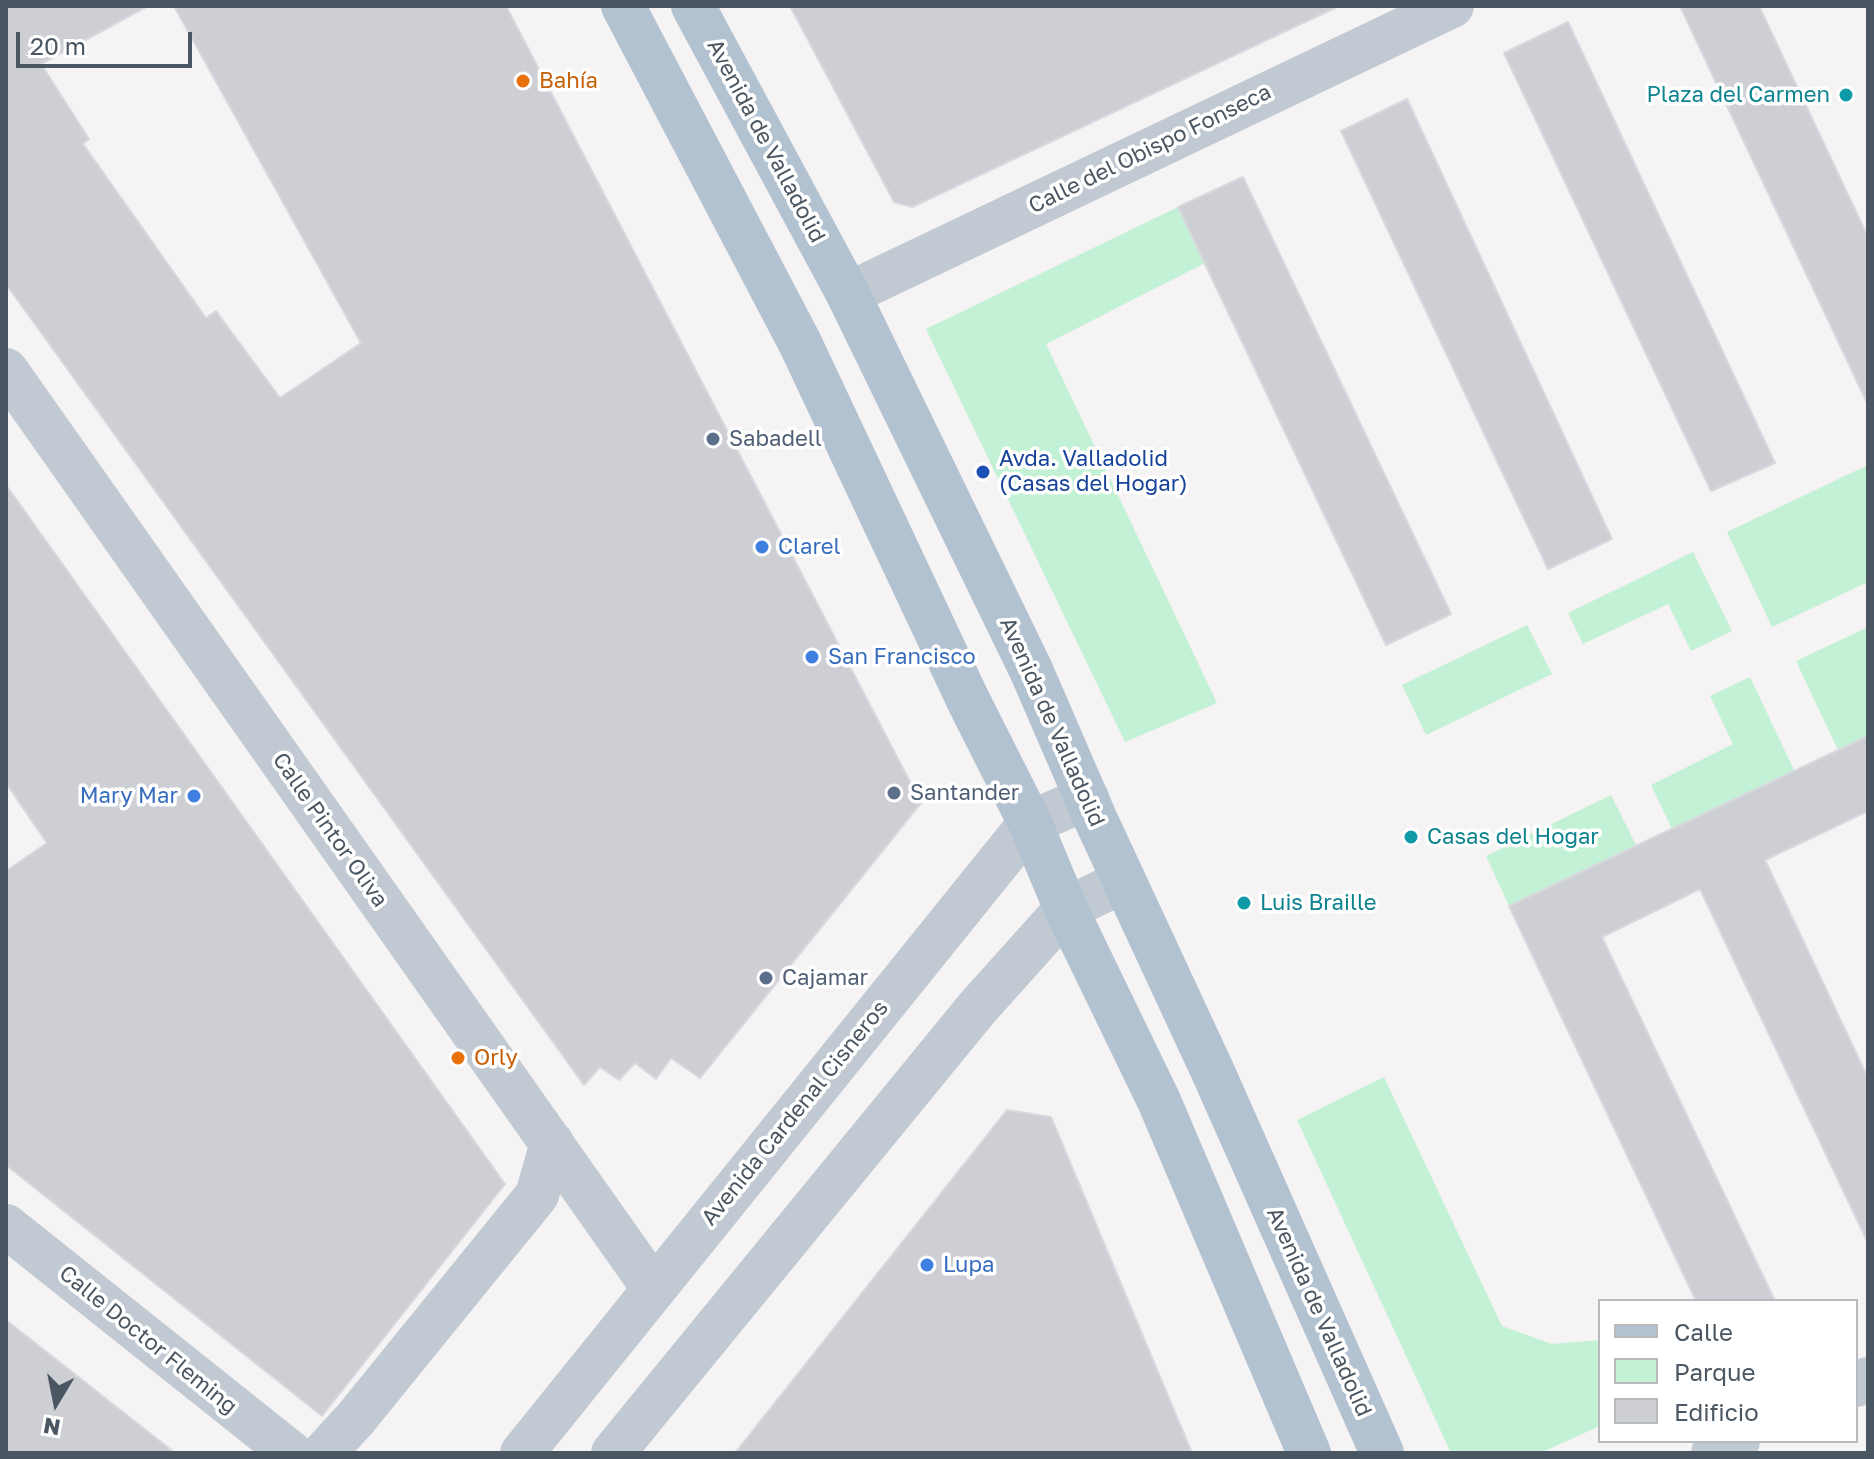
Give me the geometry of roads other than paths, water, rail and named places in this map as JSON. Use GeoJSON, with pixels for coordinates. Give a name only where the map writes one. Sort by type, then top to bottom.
{"type":"FeatureCollection","features":[{"type":"Feature","properties":{"kind":"main road"},"geometry":{"type":"LineString","coordinates":[[623,6],[800,343],[968,700],[1030,823],[1066,909],[1159,1101],[1309,1453]]}},
{"type":"Feature","properties":{"kind":"main road","name":"Avenida de Valladolid"},"geometry":{"type":"LineString","coordinates":[[693,6],[848,294],[1031,670],[1382,1453]]}},
{"type":"Feature","properties":{"kind":"street","name":"Calle del Obispo Fonseca"},"geometry":{"type":"LineString","coordinates":[[848,294],[1452,6]]}},
{"type":"Feature","properties":{"kind":"street","name":"Calle Pintor Oliva"},"geometry":{"type":"LineString","coordinates":[[6,370],[654,1289]]}},
{"type":"Feature","properties":{"kind":"street","name":"Avenida Cardenal Cisneros"},"geometry":{"type":"LineString","coordinates":[[522,1453],[1030,823],[1087,798]]}},
{"type":"Feature","properties":{"kind":"street"},"geometry":{"type":"LineString","coordinates":[[613,1453],[978,1007],[1066,909],[1124,881]]}},
{"type":"Feature","properties":{"kind":"street"},"geometry":{"type":"LineString","coordinates":[[324,1453],[375,1395],[537,1195],[552,1143]]}},
{"type":"Feature","properties":{"kind":"street","name":"Calle Doctor Fleming"},"geometry":{"type":"LineString","coordinates":[[6,1226],[291,1453]]}},
{"type":"Feature","properties":{"kind":"street"},"geometry":{"type":"LineString","coordinates":[[1713,1453],[1734,1443]]}},
{"type":"Feature","properties":{"kind":"place","name":"Bahía"},"geometry":{"type":"Point","coordinates":[523,81]}},
{"type":"Feature","properties":{"kind":"place","name":"Plaza del Carmen"},"geometry":{"type":"Point","coordinates":[1846,95]}},
{"type":"Feature","properties":{"kind":"place","name":"Sabadell"},"geometry":{"type":"Point","coordinates":[713,439]}},
{"type":"Feature","properties":{"kind":"place","name":"Avda. Valladolid (Casas del Hogar)"},"geometry":{"type":"Point","coordinates":[983,472]}},
{"type":"Feature","properties":{"kind":"place","name":"Clarel"},"geometry":{"type":"Point","coordinates":[762,547]}},
{"type":"Feature","properties":{"kind":"place","name":"San Francisco"},"geometry":{"type":"Point","coordinates":[812,657]}},
{"type":"Feature","properties":{"kind":"place","name":"Santander"},"geometry":{"type":"Point","coordinates":[894,793]}},
{"type":"Feature","properties":{"kind":"place","name":"Mary Mar"},"geometry":{"type":"Point","coordinates":[194,796]}},
{"type":"Feature","properties":{"kind":"place","name":"Casas del Hogar"},"geometry":{"type":"Point","coordinates":[1411,837]}},
{"type":"Feature","properties":{"kind":"place","name":"Luis Braille"},"geometry":{"type":"Point","coordinates":[1244,903]}},
{"type":"Feature","properties":{"kind":"place","name":"Cajamar"},"geometry":{"type":"Point","coordinates":[766,978]}},
{"type":"Feature","properties":{"kind":"place","name":"Orly"},"geometry":{"type":"Point","coordinates":[458,1058]}},
{"type":"Feature","properties":{"kind":"place","name":"Lupa"},"geometry":{"type":"Point","coordinates":[927,1265]}}]}
